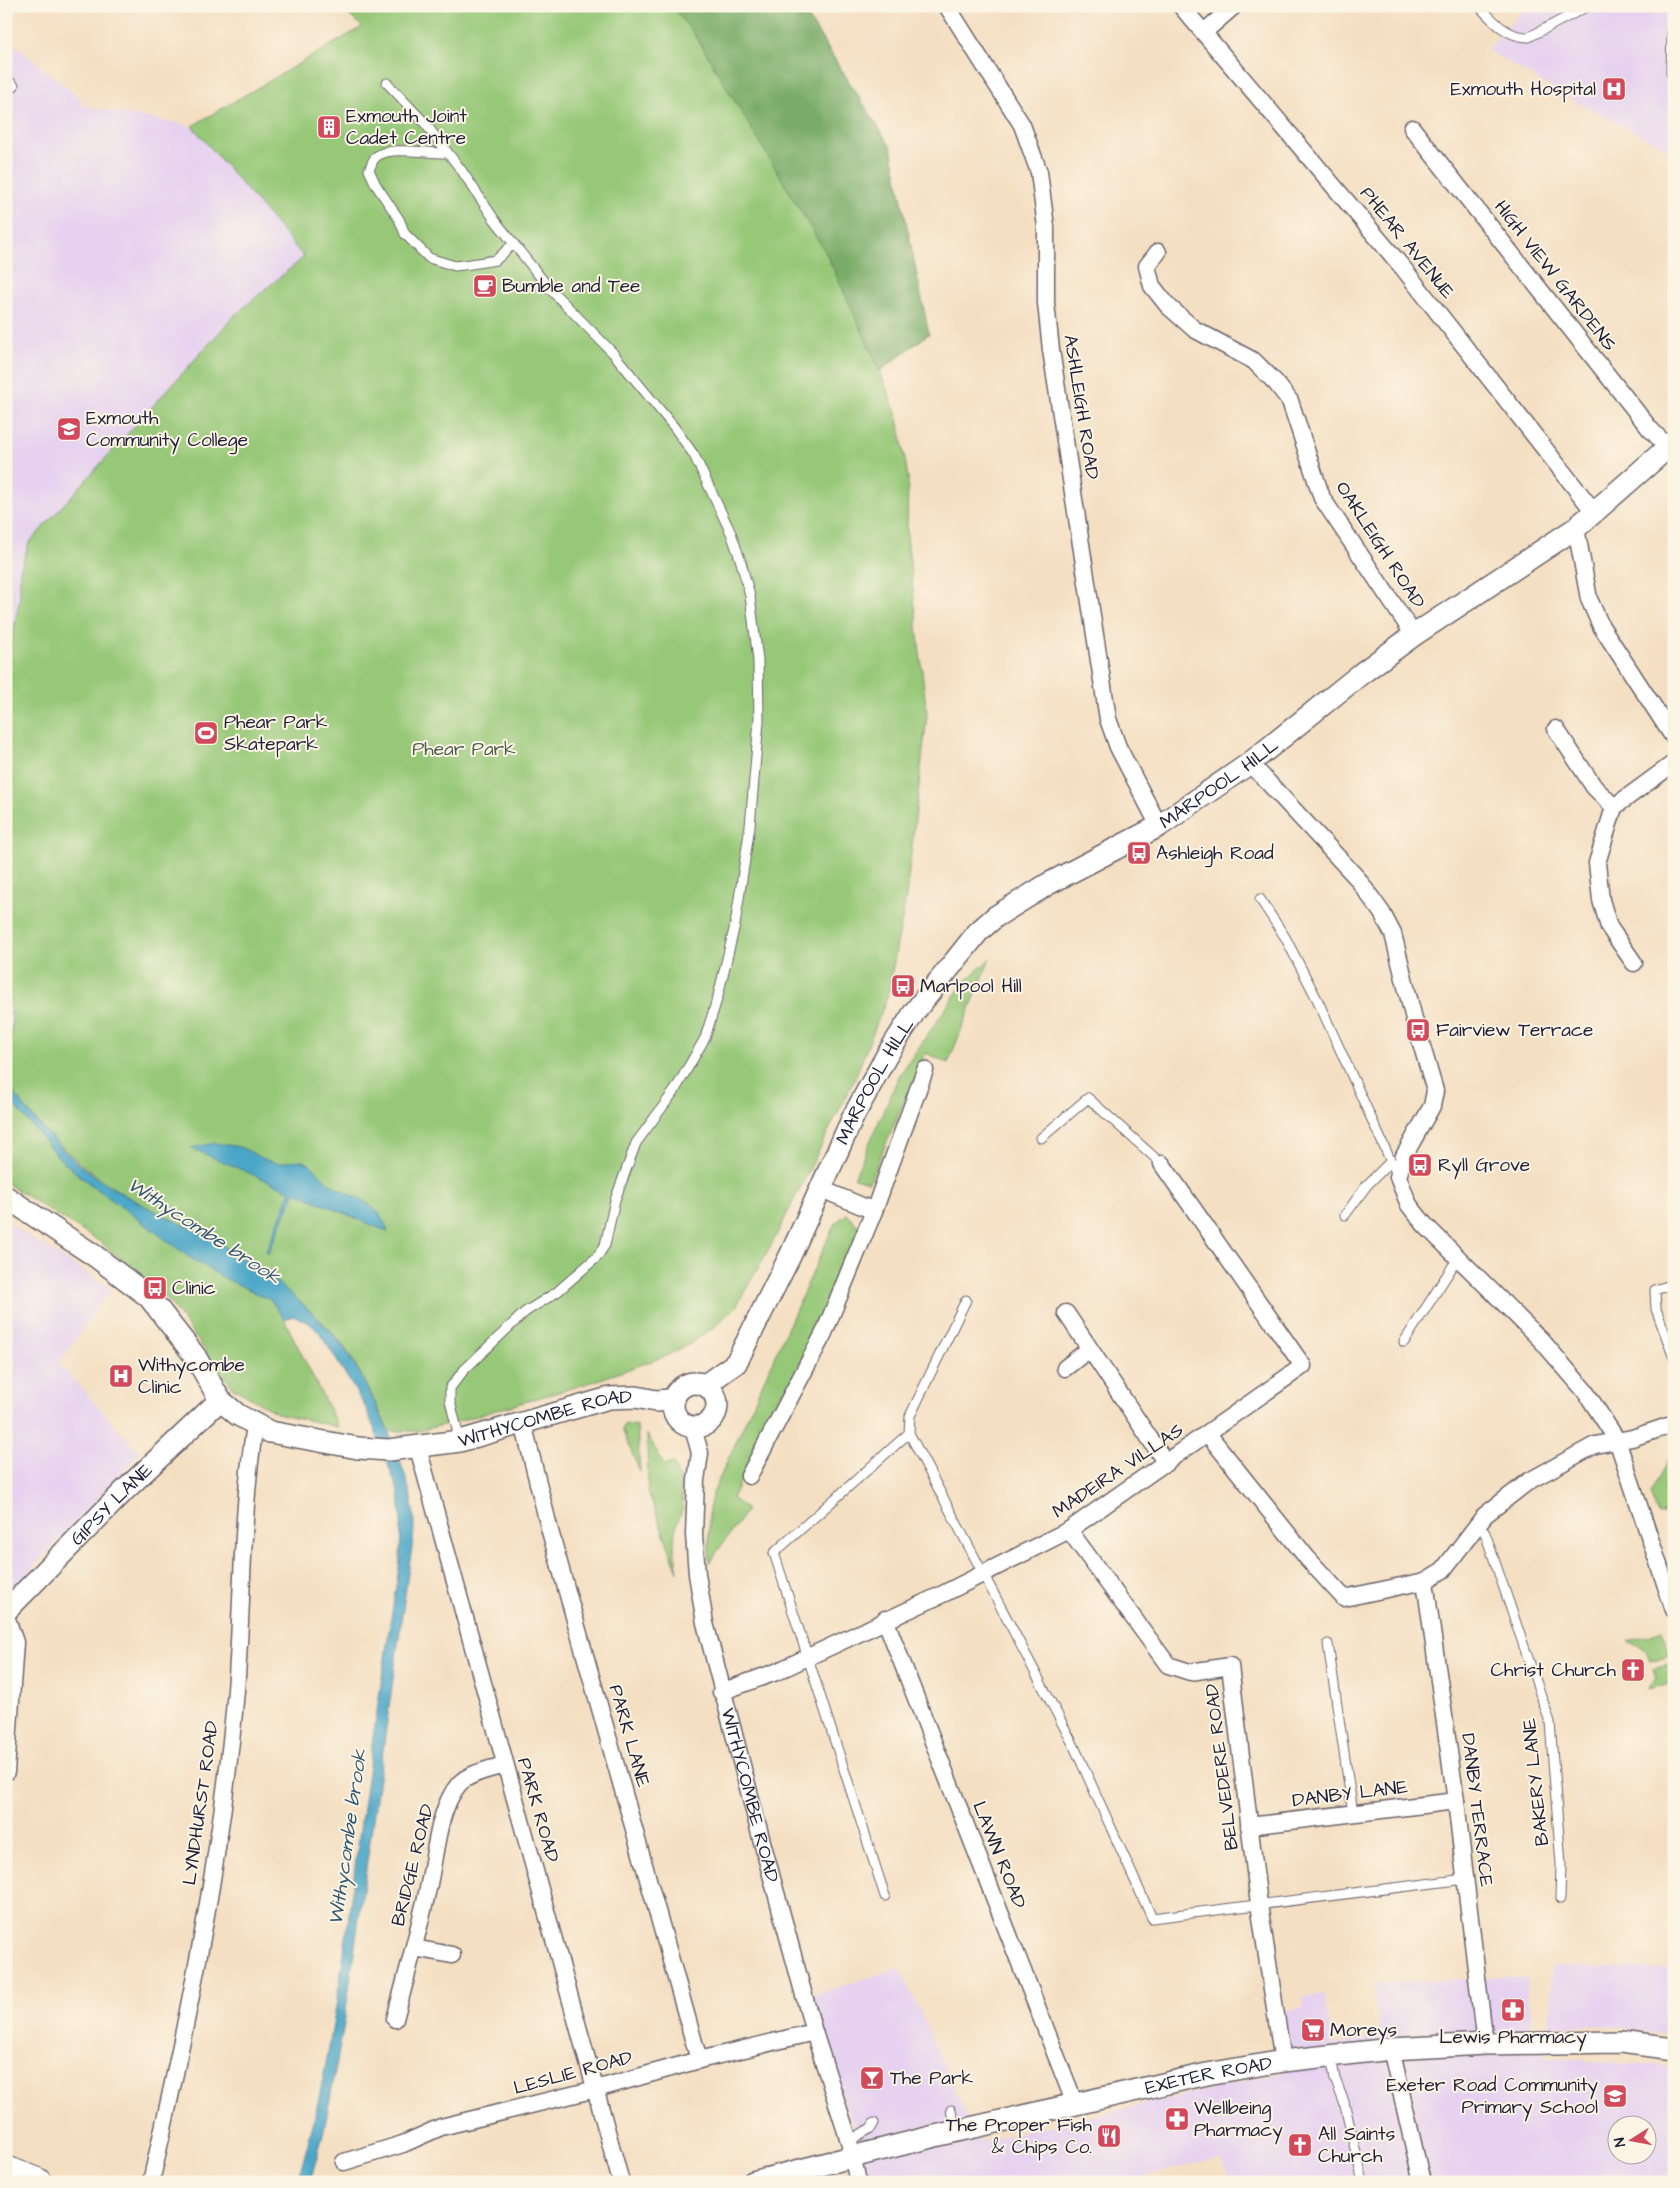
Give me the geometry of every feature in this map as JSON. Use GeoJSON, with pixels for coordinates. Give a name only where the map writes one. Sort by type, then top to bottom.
{"type":"FeatureCollection","features":[{"type":"Feature","properties":{"kind":"highway"},"geometry":{"type":"LineString","coordinates":[[6,2170],[37,2182]]}},
{"type":"Feature","properties":{"kind":"street","name":"ASHLEIGH ROAD"},"geometry":{"type":"LineString","coordinates":[[947,6],[1022,125],[1039,172],[1046,227],[1046,303],[1051,350],[1108,719],[1118,747],[1159,826]]}},
{"type":"Feature","properties":{"kind":"street","name":"PHEAR AVENUE"},"geometry":{"type":"LineString","coordinates":[[1180,6],[1404,268],[1595,512]]}},
{"type":"Feature","properties":{"kind":"street"},"geometry":{"type":"LineString","coordinates":[[1204,32],[1234,6]]}},
{"type":"Feature","properties":{"kind":"street","name":"HIGH VIEW GARDENS"},"geometry":{"type":"LineString","coordinates":[[1412,128],[1650,429],[1671,445]]}},
{"type":"Feature","properties":{"kind":"street","name":"OAKLEIGH ROAD"},"geometry":{"type":"LineString","coordinates":[[1158,252],[1147,266],[1152,286],[1168,306],[1194,329],[1254,361],[1276,383],[1290,401],[1322,498],[1414,635]]}},
{"type":"Feature","properties":{"kind":"street","name":"MARPOOL HILL"},"geometry":{"type":"LineString","coordinates":[[705,1385],[736,1363],[821,1189],[854,1116],[888,1055],[915,1010],[978,932],[995,917],[1048,884],[1159,826],[1250,763],[1362,673],[1414,635],[1576,528],[1671,445]]}},
{"type":"Feature","properties":{"kind":"street"},"geometry":{"type":"LineString","coordinates":[[1576,528],[1589,599],[1601,626],[1674,738]]}},
{"type":"Feature","properties":{"kind":"street"},"geometry":{"type":"LineString","coordinates":[[1556,729],[1594,787],[1614,807]]}},
{"type":"Feature","properties":{"kind":"street"},"geometry":{"type":"LineString","coordinates":[[1250,763],[1357,878],[1382,913],[1393,934],[1414,1020],[1435,1091],[1432,1106],[1404,1156],[1398,1177],[1410,1205],[1425,1225],[1548,1348],[1585,1391],[1617,1440],[1674,1610]]}},
{"type":"Feature","properties":{"kind":"street"},"geometry":{"type":"LineString","coordinates":[[1634,962],[1609,927],[1601,900],[1596,864],[1614,807],[1674,763]]}},
{"type":"Feature","properties":{"kind":"street","name":"MARPOOL HILL"},"geometry":{"type":"LineString","coordinates":[[749,1476],[824,1333],[874,1211],[925,1070]]}},
{"type":"Feature","properties":{"kind":"street","name":"MADEIRA VILLAS"},"geometry":{"type":"LineString","coordinates":[[721,1692],[776,1672],[983,1574],[1069,1530],[1303,1366],[1162,1164]]}},
{"type":"Feature","properties":{"kind":"street"},"geometry":{"type":"LineString","coordinates":[[821,1189],[874,1211]]}},
{"type":"Feature","properties":{"kind":"street"},"geometry":{"type":"LineString","coordinates":[[6,1197],[102,1261],[149,1297],[194,1356],[220,1400]]}},
{"type":"Feature","properties":{"kind":"street"},"geometry":{"type":"LineString","coordinates":[[1066,1313],[1088,1350],[1166,1463]]}},
{"type":"Feature","properties":{"kind":"street"},"geometry":{"type":"LineString","coordinates":[[1064,1368],[1088,1350]]}},
{"type":"Feature","properties":{"kind":"street"},"geometry":{"type":"LineString","coordinates":[[697,1383],[705,1385],[712,1390],[717,1400],[717,1411],[708,1424],[693,1428],[685,1426],[677,1420],[672,1400],[679,1389],[687,1384],[697,1383]]}},
{"type":"Feature","properties":{"kind":"street","name":"WITHYCOMBE ROAD"},"geometry":{"type":"LineString","coordinates":[[220,1400],[254,1425],[270,1432],[358,1448],[389,1450],[418,1448],[460,1441],[609,1398],[636,1397],[656,1401],[672,1400]]}},
{"type":"Feature","properties":{"kind":"street","name":"GIPSY LANE"},"geometry":{"type":"LineString","coordinates":[[6,1611],[125,1490],[220,1400]]}},
{"type":"Feature","properties":{"kind":"street","name":"PARK LANE"},"geometry":{"type":"LineString","coordinates":[[523,1423],[553,1541],[699,2060]]}},
{"type":"Feature","properties":{"kind":"street"},"geometry":{"type":"LineString","coordinates":[[1208,1434],[1308,1559],[1344,1598],[1424,1581],[1443,1570],[1485,1515],[1529,1482],[1595,1445],[1632,1438],[1674,1424]]}},
{"type":"Feature","properties":{"kind":"street","name":"LYNDHURST ROAD"},"geometry":{"type":"LineString","coordinates":[[151,2182],[186,2024],[226,1777],[236,1689],[254,1425]]}},
{"type":"Feature","properties":{"kind":"street","name":"WITHYCOMBE ROAD"},"geometry":{"type":"LineString","coordinates":[[693,1428],[700,1453],[696,1480],[694,1535],[697,1574],[705,1623],[721,1692],[814,2032],[850,2149],[858,2182]]}},
{"type":"Feature","properties":{"kind":"street","name":"PARK ROAD"},"geometry":{"type":"LineString","coordinates":[[418,1448],[504,1765],[621,2182]]}},
{"type":"Feature","properties":{"kind":"street","name":"BELVEDERE ROAD"},"geometry":{"type":"LineString","coordinates":[[1069,1530],[1168,1665],[1190,1672],[1230,1666],[1259,1904],[1283,2062]]}},
{"type":"Feature","properties":{"kind":"street","name":"DANBY TERRACE"},"geometry":{"type":"LineString","coordinates":[[1424,1581],[1439,1668],[1466,1879],[1484,2044]]}},
{"type":"Feature","properties":{"kind":"street"},"geometry":{"type":"LineString","coordinates":[[6,1616],[16,1642],[6,1772]]}},
{"type":"Feature","properties":{"kind":"street","name":"LAWN ROAD"},"geometry":{"type":"LineString","coordinates":[[885,1619],[1070,2091],[1074,2106]]}},
{"type":"Feature","properties":{"kind":"street","name":"BRIDGE ROAD"},"geometry":{"type":"LineString","coordinates":[[395,2020],[414,1948],[433,1858],[452,1794],[460,1783],[471,1776],[504,1765]]}},
{"type":"Feature","properties":{"kind":"street","name":"DANBY LANE"},"geometry":{"type":"LineString","coordinates":[[1249,1826],[1456,1801]]}},
{"type":"Feature","properties":{"kind":"street","name":"BRIDGE ROAD"},"geometry":{"type":"LineString","coordinates":[[414,1948],[452,1955]]}},
{"type":"Feature","properties":{"kind":"street","name":"LESLIE ROAD"},"geometry":{"type":"LineString","coordinates":[[344,2162],[403,2144],[441,2127],[814,2032]]}},
{"type":"Feature","properties":{"kind":"street","name":"EXETER ROAD"},"geometry":{"type":"LineString","coordinates":[[753,2182],[850,2149],[956,2132],[1207,2074],[1283,2062],[1391,2049],[1484,2044],[1621,2042],[1674,2049]]}},
{"type":"Feature","properties":{"kind":"street"},"geometry":{"type":"LineString","coordinates":[[1391,2049],[1422,2182]]}},
{"type":"Feature","properties":{"kind":"lane"},"geometry":{"type":"LineString","coordinates":[[1479,6],[1511,35],[1520,37],[1528,37],[1588,6]]}},
{"type":"Feature","properties":{"kind":"lane"},"geometry":{"type":"LineString","coordinates":[[1674,30],[1672,33],[1671,73],[1674,75]]}},
{"type":"Feature","properties":{"kind":"lane"},"geometry":{"type":"LineString","coordinates":[[6,78],[14,86]]}},
{"type":"Feature","properties":{"kind":"lane"},"geometry":{"type":"LineString","coordinates":[[387,83],[424,122],[446,153],[462,171],[494,219],[549,288],[613,353],[674,427],[694,455],[731,533],[750,596],[756,637],[759,721],[750,826],[735,925],[718,996],[705,1038],[675,1090],[636,1143],[615,1200],[605,1245],[597,1257],[558,1292],[525,1312],[464,1370],[450,1388],[450,1401],[460,1441]]}},
{"type":"Feature","properties":{"kind":"lane"},"geometry":{"type":"LineString","coordinates":[[446,153],[428,154],[414,150],[390,151],[379,154],[374,159],[370,170],[376,186],[399,219],[405,234],[430,258],[455,266],[496,260],[513,244]]}},
{"type":"Feature","properties":{"kind":"lane"},"geometry":{"type":"LineString","coordinates":[[1260,899],[1285,937],[1317,999],[1398,1177]]}},
{"type":"Feature","properties":{"kind":"lane"},"geometry":{"type":"LineString","coordinates":[[1042,1138],[1088,1098],[1162,1164]]}},
{"type":"Feature","properties":{"kind":"lane"},"geometry":{"type":"LineString","coordinates":[[1345,1215],[1367,1185],[1390,1162]]}},
{"type":"Feature","properties":{"kind":"lane"},"geometry":{"type":"LineString","coordinates":[[1404,1342],[1458,1258]]}},
{"type":"Feature","properties":{"kind":"lane"},"geometry":{"type":"LineString","coordinates":[[1674,1284],[1655,1290],[1656,1310],[1674,1358]]}},
{"type":"Feature","properties":{"kind":"lane"},"geometry":{"type":"LineString","coordinates":[[966,1300],[910,1416],[909,1433],[1073,1744],[1152,1918],[1466,1879]]}},
{"type":"Feature","properties":{"kind":"lane"},"geometry":{"type":"LineString","coordinates":[[885,1896],[774,1553],[909,1433]]}},
{"type":"Feature","properties":{"kind":"lane","name":"BAKERY LANE"},"geometry":{"type":"LineString","coordinates":[[1478,1524],[1485,1533],[1550,1722],[1561,1864],[1560,1899]]}},
{"type":"Feature","properties":{"kind":"lane"},"geometry":{"type":"LineString","coordinates":[[1328,1644],[1353,1813]]}},
{"type":"Feature","properties":{"kind":"lane"},"geometry":{"type":"LineString","coordinates":[[1331,2056],[1335,2079],[1344,2102],[1363,2182]]}},
{"type":"Feature","properties":{"kind":"lane"},"geometry":{"type":"LineString","coordinates":[[951,2110],[956,2132]]}},
{"type":"Feature","properties":{"kind":"lane"},"geometry":{"type":"LineString","coordinates":[[850,2149],[874,2123]]}},
{"type":"Feature","properties":{"kind":"shaded area","name":"Exmouth Hospital"},"geometry":{"type":"Polygon","coordinates":[[[1530,6],[1674,6],[1674,152],[1580,104],[1487,50],[1516,18],[1530,6]]]}},
{"type":"Feature","properties":{"kind":"shaded area","name":"Exmouth Community College"},"geometry":{"type":"Polygon","coordinates":[[[6,38],[82,100],[82,106],[192,126],[304,257],[236,314],[29,543],[20,570],[20,598],[6,667],[6,38]]]}},
{"type":"Feature","properties":{"kind":"shaded area"},"geometry":{"type":"Polygon","coordinates":[[[6,985],[12,1018],[6,1096],[6,985]]]}},
{"type":"Feature","properties":{"kind":"shaded area"},"geometry":{"type":"Polygon","coordinates":[[[6,1221],[111,1289],[59,1363],[140,1453],[6,1596],[6,1221]]]}},
{"type":"Feature","properties":{"kind":"shaded area"},"geometry":{"type":"Polygon","coordinates":[[[1553,1965],[1674,1970],[1674,2035],[1603,2025],[1548,2027],[1553,1965]]]}},
{"type":"Feature","properties":{"kind":"shaded area"},"geometry":{"type":"Polygon","coordinates":[[[900,1968],[979,2142],[1285,2072],[1281,2011],[1304,2007],[1303,1997],[1325,1994],[1332,2045],[1380,2038],[1374,1983],[1526,1976],[1532,2028],[1548,2058],[1674,2067],[1674,2182],[1229,2182],[1222,2158],[1118,2182],[805,2182],[867,2166],[826,2055],[809,1996],[900,1968]]]}},
{"type":"Feature","properties":{"kind":"green space","name":"Phear Park"},"geometry":{"type":"Polygon","coordinates":[[[340,6],[691,6],[768,123],[867,338],[898,418],[908,478],[907,536],[927,716],[906,897],[887,998],[854,1080],[775,1238],[736,1307],[693,1342],[666,1356],[589,1383],[419,1431],[389,1431],[364,1379],[348,1353],[332,1332],[291,1294],[215,1241],[137,1202],[99,1178],[49,1135],[7,1083],[12,1018],[6,985],[6,667],[20,598],[20,570],[29,543],[236,314],[304,257],[192,126],[362,27],[340,6]]]}},
{"type":"Feature","properties":{"kind":"green space"},"geometry":{"type":"Polygon","coordinates":[[[672,6],[801,6],[891,147],[929,334],[880,371],[827,255],[697,38],[672,6]]]}},
{"type":"Feature","properties":{"kind":"green space"},"geometry":{"type":"Polygon","coordinates":[[[990,959],[948,1063],[926,1053],[869,1182],[854,1178],[899,1076],[964,982],[990,959]]]}},
{"type":"Feature","properties":{"kind":"green space"},"geometry":{"type":"Polygon","coordinates":[[[7,1095],[60,1159],[81,1177],[192,1259],[271,1300],[284,1319],[338,1427],[277,1413],[233,1388],[166,1297],[103,1244],[6,1183],[7,1095]]]}},
{"type":"Feature","properties":{"kind":"green space"},"geometry":{"type":"Polygon","coordinates":[[[847,1214],[860,1228],[821,1322],[732,1498],[747,1510],[709,1563],[709,1509],[713,1493],[835,1223],[847,1214]]]}},
{"type":"Feature","properties":{"kind":"green space"},"geometry":{"type":"Polygon","coordinates":[[[626,1424],[637,1426],[640,1472],[622,1429],[626,1424]]]}},
{"type":"Feature","properties":{"kind":"green space"},"geometry":{"type":"Polygon","coordinates":[[[647,1434],[664,1465],[673,1463],[680,1481],[683,1506],[675,1531],[674,1546],[678,1572],[648,1491],[647,1434]]]}},
{"type":"Feature","properties":{"kind":"green space"},"geometry":{"type":"Polygon","coordinates":[[[1674,1449],[1674,1511],[1658,1515],[1650,1493],[1674,1449]]]}},
{"type":"Feature","properties":{"kind":"green space"},"geometry":{"type":"Polygon","coordinates":[[[1662,1630],[1670,1655],[1651,1661],[1647,1651],[1629,1641],[1662,1630]]]}},
{"type":"Feature","properties":{"kind":"green space"},"geometry":{"type":"Polygon","coordinates":[[[1673,1663],[1674,1683],[1648,1690],[1656,1678],[1653,1668],[1673,1663]]]}},
{"type":"Feature","properties":{"kind":"water"},"geometry":{"type":"Polygon","coordinates":[[[6,1082],[38,1124],[62,1149],[89,1172],[130,1198],[245,1259],[291,1294],[332,1333],[361,1376],[388,1431],[401,1463],[411,1496],[414,1525],[413,1543],[344,2024],[324,2131],[310,2182],[297,2182],[327,2059],[341,1976],[367,1778],[400,1560],[401,1524],[399,1493],[367,1410],[320,1333],[309,1323],[295,1316],[284,1319],[271,1300],[224,1278],[192,1259],[81,1177],[60,1159],[13,1104],[6,1094],[6,1082]]]}},
{"type":"Feature","properties":{"kind":"water"},"geometry":{"type":"Polygon","coordinates":[[[215,1143],[236,1146],[273,1162],[298,1160],[309,1164],[331,1184],[372,1207],[384,1221],[388,1232],[295,1192],[268,1254],[266,1252],[291,1191],[191,1148],[215,1143]]]}},
{"type":"Feature","properties":{"kind":"place","name":"Exmouth Hospital"},"geometry":{"type":"Point","coordinates":[1614,89]}},
{"type":"Feature","properties":{"kind":"place","name":"Exmouth Joint Cadet Centre"},"geometry":{"type":"Point","coordinates":[329,127]}},
{"type":"Feature","properties":{"kind":"place","name":"Bumble and Tee"},"geometry":{"type":"Point","coordinates":[485,286]}},
{"type":"Feature","properties":{"kind":"place","name":"Exmouth Community College"},"geometry":{"type":"Point","coordinates":[69,429]}},
{"type":"Feature","properties":{"kind":"place","name":"Phear Park Skatepark"},"geometry":{"type":"Point","coordinates":[206,733]}},
{"type":"Feature","properties":{"kind":"place","name":"Ashleigh Road"},"geometry":{"type":"Point","coordinates":[1139,853]}},
{"type":"Feature","properties":{"kind":"place","name":"Marlpool Hill"},"geometry":{"type":"Point","coordinates":[903,986]}},
{"type":"Feature","properties":{"kind":"place","name":"Fairview Terrace"},"geometry":{"type":"Point","coordinates":[1418,1030]}},
{"type":"Feature","properties":{"kind":"place","name":"Ryll Grove"},"geometry":{"type":"Point","coordinates":[1420,1165]}},
{"type":"Feature","properties":{"kind":"place","name":"Clinic"},"geometry":{"type":"Point","coordinates":[155,1288]}},
{"type":"Feature","properties":{"kind":"place","name":"Withycombe Clinic"},"geometry":{"type":"Point","coordinates":[121,1376]}},
{"type":"Feature","properties":{"kind":"place","name":"Christ Church"},"geometry":{"type":"Point","coordinates":[1633,1670]}},
{"type":"Feature","properties":{"kind":"place","name":"Lewis Pharmacy"},"geometry":{"type":"Point","coordinates":[1513,2010]}},
{"type":"Feature","properties":{"kind":"place","name":"Moreys"},"geometry":{"type":"Point","coordinates":[1313,2030]}},
{"type":"Feature","properties":{"kind":"place","name":"The Park"},"geometry":{"type":"Point","coordinates":[872,2078]}},
{"type":"Feature","properties":{"kind":"place","name":"Exeter Road Community Primary School"},"geometry":{"type":"Point","coordinates":[1615,2096]}},
{"type":"Feature","properties":{"kind":"place","name":"Wellbeing Pharmacy"},"geometry":{"type":"Point","coordinates":[1177,2119]}},
{"type":"Feature","properties":{"kind":"place","name":"The Proper Fish & Chips Co."},"geometry":{"type":"Point","coordinates":[1109,2136]}},
{"type":"Feature","properties":{"kind":"place","name":"All Saints Church"},"geometry":{"type":"Point","coordinates":[1300,2145]}},
{"type":"Feature","properties":{"kind":"water label","name":"Withycombe brook"},"geometry":{"type":"Point","coordinates":[204,1231]}},
{"type":"Feature","properties":{"kind":"water label","name":"Withycombe brook"},"geometry":{"type":"Point","coordinates":[348,1837]}}]}
